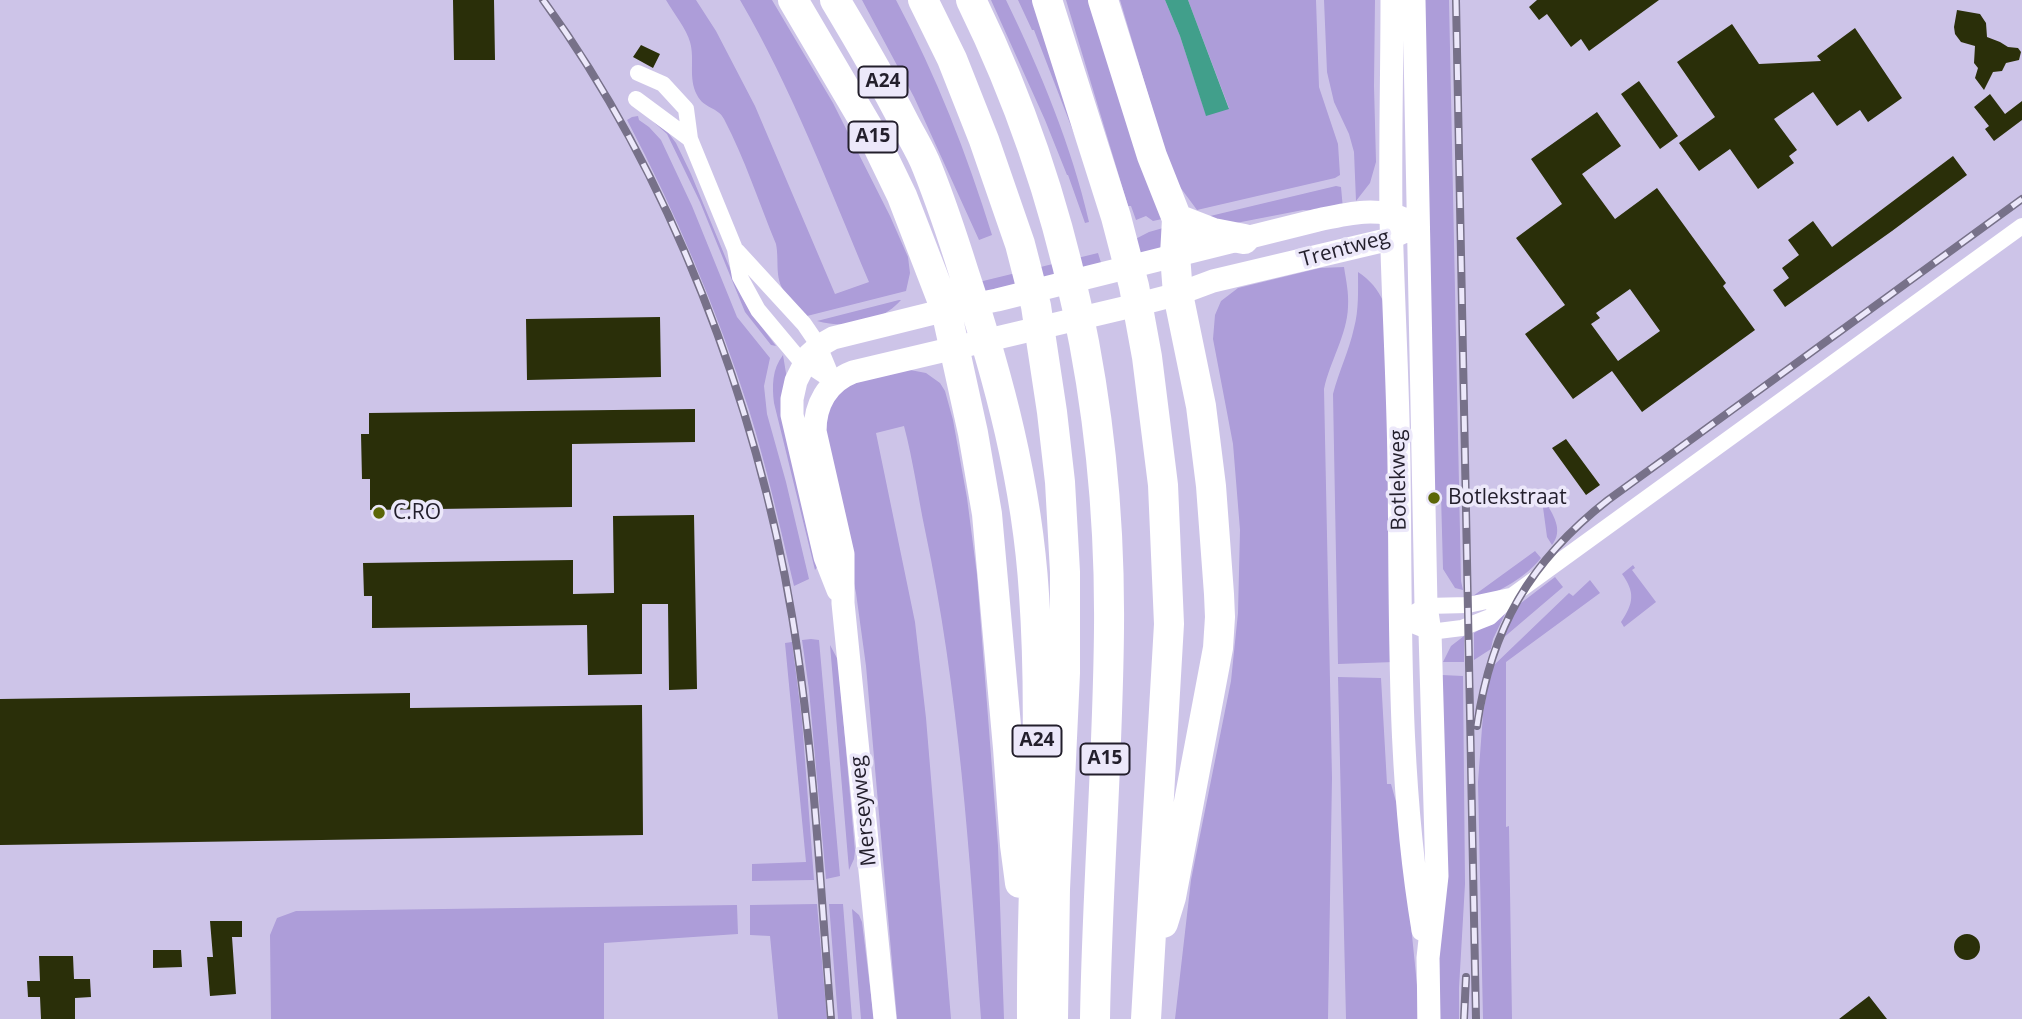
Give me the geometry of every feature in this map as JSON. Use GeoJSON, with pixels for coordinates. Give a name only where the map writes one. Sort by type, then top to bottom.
{"type":"FeatureCollection","features":[{"type":"Feature","properties":{"kind":"highway","name":"A15"},"geometry":{"type":"LineString","coordinates":[[793,0],[873,136],[891,172],[946,310],[973,433],[987,514],[1015,845],[1032,977],[1032,1019]]}},
{"type":"Feature","properties":{"kind":"highway","name":"A24"},"geometry":{"type":"LineString","coordinates":[[835,0],[870,58],[927,166],[1001,393],[1025,505],[1034,596],[1037,730],[1032,977]]}},
{"type":"Feature","properties":{"kind":"highway","name":"A15"},"geometry":{"type":"LineString","coordinates":[[923,0],[952,59],[1020,244],[1036,306],[1059,469],[1065,572],[1065,673],[1055,889],[1054,1019]]}},
{"type":"Feature","properties":{"kind":"highway","name":"A15"},"geometry":{"type":"LineString","coordinates":[[971,0],[997,52],[1060,234],[1076,299],[1098,424],[1105,499],[1109,629],[1095,1019]]}},
{"type":"Feature","properties":{"kind":"highway","name":"A15"},"geometry":{"type":"LineString","coordinates":[[1047,0],[1116,218],[1134,286],[1147,357],[1163,485],[1169,624],[1146,1019]]}},
{"type":"Feature","properties":{"kind":"highway","name":"A15"},"geometry":{"type":"LineString","coordinates":[[1103,0],[1152,156],[1177,219],[1175,255],[1178,294],[1186,325],[1211,486],[1220,617],[1214,670],[1171,897],[1148,976]]}},
{"type":"Feature","properties":{"kind":"highway"},"geometry":{"type":"LineString","coordinates":[[1177,219],[1213,233],[1244,239]]}},
{"type":"Feature","properties":{"kind":"main road","name":"Botlekweg"},"geometry":{"type":"LineString","coordinates":[[1392,0],[1391,213],[1399,464],[1404,772],[1414,874],[1428,958]]}},
{"type":"Feature","properties":{"kind":"main road","name":"Botlekweg"},"geometry":{"type":"LineString","coordinates":[[1414,0],[1426,606],[1430,632],[1437,876],[1428,958],[1429,1019]]}},
{"type":"Feature","properties":{"kind":"main road","name":"Trentweg"},"geometry":{"type":"LineString","coordinates":[[812,354],[846,334],[997,300],[1318,220],[1351,213],[1391,213],[1418,225]]}},
{"type":"Feature","properties":{"kind":"main road","name":"Trentweg"},"geometry":{"type":"LineString","coordinates":[[834,382],[853,372],[1178,294],[1213,281],[1392,239],[1418,225]]}},
{"type":"Feature","properties":{"kind":"main road","name":"Merseyweg"},"geometry":{"type":"LineString","coordinates":[[812,354],[796,381],[792,415],[825,557],[843,603]]}},
{"type":"Feature","properties":{"kind":"main road","name":"Merseyweg"},"geometry":{"type":"LineString","coordinates":[[834,382],[818,407],[815,431],[843,554],[843,603],[885,1019]]}},
{"type":"Feature","properties":{"kind":"street"},"geometry":{"type":"LineString","coordinates":[[638,72],[663,84],[686,109],[690,139],[735,249],[740,276],[758,310],[799,359],[812,354]]}},
{"type":"Feature","properties":{"kind":"street"},"geometry":{"type":"LineString","coordinates":[[636,99],[690,139]]}},
{"type":"Feature","properties":{"kind":"street"},"geometry":{"type":"LineString","coordinates":[[1400,620],[1430,632],[1462,628],[1490,617],[1513,596],[2022,226]]}},
{"type":"Feature","properties":{"kind":"street"},"geometry":{"type":"LineString","coordinates":[[735,249],[804,324],[812,354],[834,382]]}},
{"type":"Feature","properties":{"kind":"street"},"geometry":{"type":"LineString","coordinates":[[1400,620],[1426,606],[1468,605],[1513,596]]}},
{"type":"Feature","properties":{"kind":"shaded area"},"geometry":{"type":"Polygon","coordinates":[[[666,0],[696,0],[716,31],[755,106],[835,294],[869,282],[793,103],[740,0],[772,0],[833,103],[890,216],[908,257],[910,273],[906,291],[807,316],[788,298],[779,281],[776,244],[745,165],[721,115],[703,103],[694,89],[690,42],[666,0]]]}},
{"type":"Feature","properties":{"kind":"shaded area"},"geometry":{"type":"Polygon","coordinates":[[[862,0],[896,0],[950,115],[992,235],[979,240],[914,97],[862,0]]]}},
{"type":"Feature","properties":{"kind":"shaded area"},"geometry":{"type":"Polygon","coordinates":[[[991,0],[1006,0],[1031,54],[1064,137],[1089,222],[1085,223],[1045,120],[991,0]]]}},
{"type":"Feature","properties":{"kind":"shaded area"},"geometry":{"type":"Polygon","coordinates":[[[1018,0],[1042,0],[1083,157],[1034,30],[1018,0]]]}},
{"type":"Feature","properties":{"kind":"shaded area"},"geometry":{"type":"Polygon","coordinates":[[[1066,0],[1096,0],[1162,219],[1153,221],[1146,216],[1136,220],[1131,206],[1128,206],[1066,0]]]}},
{"type":"Feature","properties":{"kind":"shaded area"},"geometry":{"type":"Polygon","coordinates":[[[1120,0],[1165,0],[1206,115],[1229,108],[1188,0],[1316,0],[1319,87],[1338,144],[1340,175],[1197,210],[1180,187],[1166,155],[1120,0]]]}},
{"type":"Feature","properties":{"kind":"shaded area"},"geometry":{"type":"Polygon","coordinates":[[[1165,0],[1188,0],[1229,109],[1206,116],[1180,36],[1165,0]]]}},
{"type":"Feature","properties":{"kind":"shaded area"},"geometry":{"type":"Polygon","coordinates":[[[1324,0],[1375,0],[1376,162],[1370,183],[1356,201],[1354,152],[1334,102],[1327,72],[1324,0]]]}},
{"type":"Feature","properties":{"kind":"shaded area"},"geometry":{"type":"Polygon","coordinates":[[[1420,0],[1449,0],[1463,590],[1455,588],[1443,569],[1441,495],[1436,494],[1428,455],[1420,0]]]}},
{"type":"Feature","properties":{"kind":"shaded area"},"geometry":{"type":"Polygon","coordinates":[[[638,116],[661,140],[692,206],[737,317],[770,358],[764,386],[767,414],[809,579],[794,586],[749,410],[694,262],[627,120],[638,116]]]}},
{"type":"Feature","properties":{"kind":"shaded area"},"geometry":{"type":"Polygon","coordinates":[[[648,117],[667,131],[676,143],[741,295],[776,346],[771,345],[745,312],[700,202],[667,134],[648,117]]]}},
{"type":"Feature","properties":{"kind":"shaded area"},"geometry":{"type":"Polygon","coordinates":[[[1341,187],[1343,209],[1332,212],[1303,210],[1236,223],[1206,217],[1341,187]]]}},
{"type":"Feature","properties":{"kind":"shaded area"},"geometry":{"type":"Polygon","coordinates":[[[1163,228],[1163,249],[1117,263],[1118,248],[1163,228]]]}},
{"type":"Feature","properties":{"kind":"shaded area"},"geometry":{"type":"Polygon","coordinates":[[[1098,253],[1102,266],[954,301],[946,290],[1098,253]]]}},
{"type":"Feature","properties":{"kind":"shaded area"},"geometry":{"type":"Polygon","coordinates":[[[1344,267],[1348,297],[1347,317],[1324,389],[1332,778],[1328,1019],[1175,1019],[1191,880],[1231,681],[1238,613],[1240,530],[1233,444],[1213,339],[1215,315],[1221,301],[1238,288],[1320,268],[1344,267]]]}},
{"type":"Feature","properties":{"kind":"shaded area"},"geometry":{"type":"Polygon","coordinates":[[[1358,272],[1373,285],[1384,303],[1394,662],[1338,664],[1333,394],[1356,321],[1358,272]]]}},
{"type":"Feature","properties":{"kind":"shaded area"},"geometry":{"type":"Polygon","coordinates":[[[901,300],[884,314],[862,322],[840,324],[817,321],[901,300]]]}},
{"type":"Feature","properties":{"kind":"shaded area"},"geometry":{"type":"Polygon","coordinates":[[[783,355],[818,566],[815,570],[774,403],[774,378],[783,355]]]}},
{"type":"Feature","properties":{"kind":"shaded area"},"geometry":{"type":"Polygon","coordinates":[[[905,369],[926,373],[940,383],[945,391],[967,498],[977,575],[998,846],[1004,1019],[981,1019],[955,712],[937,591],[904,426],[876,433],[915,622],[926,718],[951,1019],[897,1019],[866,666],[856,593],[825,446],[828,406],[847,385],[905,369]]]}},
{"type":"Feature","properties":{"kind":"shaded area"},"geometry":{"type":"Polygon","coordinates":[[[1542,500],[1556,522],[1557,534],[1552,545],[1547,537],[1542,500]]]}},
{"type":"Feature","properties":{"kind":"shaded area"},"geometry":{"type":"Polygon","coordinates":[[[1535,551],[1541,558],[1520,577],[1486,596],[1477,599],[1473,596],[1535,551]]]}},
{"type":"Feature","properties":{"kind":"shaded area"},"geometry":{"type":"Polygon","coordinates":[[[1633,565],[1635,568],[1632,570],[1656,602],[1624,627],[1621,622],[1630,603],[1631,592],[1622,574],[1633,565]]]}},
{"type":"Feature","properties":{"kind":"shaded area"},"geometry":{"type":"Polygon","coordinates":[[[1555,577],[1563,587],[1502,639],[1517,606],[1555,577]]]}},
{"type":"Feature","properties":{"kind":"shaded area"},"geometry":{"type":"Polygon","coordinates":[[[1590,580],[1600,593],[1506,662],[1506,827],[1509,826],[1512,1019],[1483,1019],[1478,782],[1488,686],[1493,666],[1569,593],[1573,596],[1590,580]]]}},
{"type":"Feature","properties":{"kind":"shaded area"},"geometry":{"type":"Polygon","coordinates":[[[1505,614],[1491,649],[1474,660],[1474,633],[1505,614]]]}},
{"type":"Feature","properties":{"kind":"shaded area"},"geometry":{"type":"Polygon","coordinates":[[[1464,636],[1464,662],[1443,662],[1451,646],[1464,636]]]}},
{"type":"Feature","properties":{"kind":"shaded area"},"geometry":{"type":"Polygon","coordinates":[[[802,640],[819,640],[840,876],[826,879],[802,640]]]}},
{"type":"Feature","properties":{"kind":"shaded area"},"geometry":{"type":"Polygon","coordinates":[[[792,642],[802,720],[814,880],[752,881],[752,864],[806,862],[785,643],[792,642]]]}},
{"type":"Feature","properties":{"kind":"shaded area"},"geometry":{"type":"Polygon","coordinates":[[[830,645],[838,660],[855,851],[849,870],[830,645]]]}},
{"type":"Feature","properties":{"kind":"shaded area"},"geometry":{"type":"Polygon","coordinates":[[[1442,675],[1463,676],[1465,884],[1459,1019],[1440,1019],[1439,944],[1446,891],[1442,675]]]}},
{"type":"Feature","properties":{"kind":"shaded area"},"geometry":{"type":"Polygon","coordinates":[[[1338,677],[1381,678],[1387,784],[1391,784],[1400,816],[1417,985],[1417,1019],[1346,1019],[1338,677]]]}},
{"type":"Feature","properties":{"kind":"shaded area"},"geometry":{"type":"Polygon","coordinates":[[[817,904],[827,1019],[778,1019],[770,936],[750,935],[750,905],[817,904]]]}},
{"type":"Feature","properties":{"kind":"shaded area"},"geometry":{"type":"Polygon","coordinates":[[[829,904],[843,904],[852,1019],[838,1019],[829,904]]]}},
{"type":"Feature","properties":{"kind":"shaded area"},"geometry":{"type":"Polygon","coordinates":[[[737,905],[738,934],[604,943],[604,1019],[271,1019],[270,935],[277,918],[296,911],[737,905]]]}},
{"type":"Feature","properties":{"kind":"shaded area"},"geometry":{"type":"Polygon","coordinates":[[[852,909],[862,922],[874,1019],[861,1019],[852,909]]]}},
{"type":"Feature","properties":{"kind":"building"},"geometry":{"type":"Polygon","coordinates":[[[453,0],[494,0],[495,60],[454,60],[453,0]]]}},
{"type":"Feature","properties":{"kind":"building"},"geometry":{"type":"Polygon","coordinates":[[[1537,0],[1659,0],[1589,51],[1581,39],[1571,47],[1547,14],[1539,20],[1529,7],[1537,0]]]}},
{"type":"Feature","properties":{"kind":"building"},"geometry":{"type":"Polygon","coordinates":[[[1957,10],[1980,14],[1986,23],[1987,37],[2008,47],[2018,48],[2021,52],[2019,60],[2006,63],[2002,71],[1993,72],[1984,90],[1975,78],[1978,68],[1974,63],[1975,46],[1961,42],[1955,34],[1957,10]]]}},
{"type":"Feature","properties":{"kind":"building"},"geometry":{"type":"Polygon","coordinates":[[[1732,24],[1759,64],[1821,61],[1817,56],[1855,28],[1902,98],[1868,122],[1860,110],[1837,126],[1813,92],[1774,119],[1797,150],[1789,156],[1794,163],[1758,189],[1730,149],[1699,171],[1679,143],[1715,117],[1677,62],[1732,24]]]}},
{"type":"Feature","properties":{"kind":"building"},"geometry":{"type":"Polygon","coordinates":[[[641,45],[660,54],[653,68],[633,57],[641,45]]]}},
{"type":"Feature","properties":{"kind":"building"},"geometry":{"type":"Polygon","coordinates":[[[1639,81],[1678,136],[1660,149],[1621,94],[1639,81]]]}},
{"type":"Feature","properties":{"kind":"building"},"geometry":{"type":"Polygon","coordinates":[[[1990,94],[2005,114],[2022,101],[2022,120],[1994,141],[1985,129],[1989,126],[1974,107],[1990,94]]]}},
{"type":"Feature","properties":{"kind":"building"},"geometry":{"type":"Polygon","coordinates":[[[1597,112],[1621,146],[1582,174],[1615,219],[1657,188],[1726,283],[1723,286],[1755,330],[1642,412],[1612,371],[1573,399],[1525,334],[1565,305],[1516,238],[1562,204],[1531,159],[1597,112]],[[1630,289],[1596,313],[1600,318],[1591,324],[1618,361],[1660,331],[1630,289]]]}},
{"type":"Feature","properties":{"kind":"building"},"geometry":{"type":"Polygon","coordinates":[[[1953,156],[1967,175],[1785,307],[1773,290],[1789,278],[1782,268],[1799,255],[1788,240],[1813,221],[1832,247],[1953,156]]]}},
{"type":"Feature","properties":{"kind":"building"},"geometry":{"type":"Polygon","coordinates":[[[660,317],[661,377],[527,380],[526,319],[660,317]]]}},
{"type":"Feature","properties":{"kind":"building"},"geometry":{"type":"Polygon","coordinates":[[[695,409],[695,442],[572,444],[572,507],[370,510],[370,479],[362,479],[361,434],[369,434],[369,413],[695,409]]]}},
{"type":"Feature","properties":{"kind":"building"},"geometry":{"type":"Polygon","coordinates":[[[1566,439],[1600,485],[1586,495],[1552,448],[1566,439]]]}},
{"type":"Feature","properties":{"kind":"building"},"geometry":{"type":"Polygon","coordinates":[[[694,515],[697,689],[669,690],[668,604],[642,604],[642,674],[588,675],[587,625],[372,628],[372,596],[364,596],[363,563],[573,560],[573,594],[614,593],[613,516],[694,515]]]}},
{"type":"Feature","properties":{"kind":"building"},"geometry":{"type":"Polygon","coordinates":[[[410,693],[410,708],[642,705],[643,835],[0,845],[0,699],[410,693]]]}},
{"type":"Feature","properties":{"kind":"building"},"geometry":{"type":"Polygon","coordinates":[[[210,921],[242,921],[242,937],[232,937],[236,994],[210,996],[207,957],[213,957],[210,921]]]}},
{"type":"Feature","properties":{"kind":"building"},"geometry":{"type":"Polygon","coordinates":[[[1967,934],[1976,938],[1980,947],[1976,956],[1967,960],[1958,956],[1954,947],[1958,938],[1967,934]]]}},
{"type":"Feature","properties":{"kind":"building"},"geometry":{"type":"Polygon","coordinates":[[[153,950],[181,950],[182,967],[153,968],[153,950]]]}},
{"type":"Feature","properties":{"kind":"building"},"geometry":{"type":"Polygon","coordinates":[[[39,956],[73,956],[74,979],[90,979],[91,997],[75,998],[75,1019],[41,1019],[40,997],[28,997],[27,981],[40,981],[39,956]]]}},
{"type":"Feature","properties":{"kind":"building"},"geometry":{"type":"Polygon","coordinates":[[[1869,996],[1887,1019],[1839,1019],[1869,996]]]}},
{"type":"Feature","properties":{"kind":"railway"},"geometry":{"type":"LineString","coordinates":[[543,0],[589,68],[631,140],[668,215],[702,294],[756,455],[776,536],[800,666],[816,817],[831,1019]]}},
{"type":"Feature","properties":{"kind":"railway"},"geometry":{"type":"LineString","coordinates":[[1456,0],[1476,1019]]}},
{"type":"Feature","properties":{"kind":"railway"},"geometry":{"type":"LineString","coordinates":[[1477,726],[1492,658],[1518,599],[1536,572],[1581,523],[1608,500],[2022,199]]}},
{"type":"Feature","properties":{"kind":"railway"},"geometry":{"type":"LineString","coordinates":[[1464,1019],[1466,977]]}},
{"type":"Feature","properties":{"kind":"place","name":"Botlekstraat"},"geometry":{"type":"Point","coordinates":[1434,498]}},
{"type":"Feature","properties":{"kind":"place","name":"C.RO"},"geometry":{"type":"Point","coordinates":[379,513]}}]}
